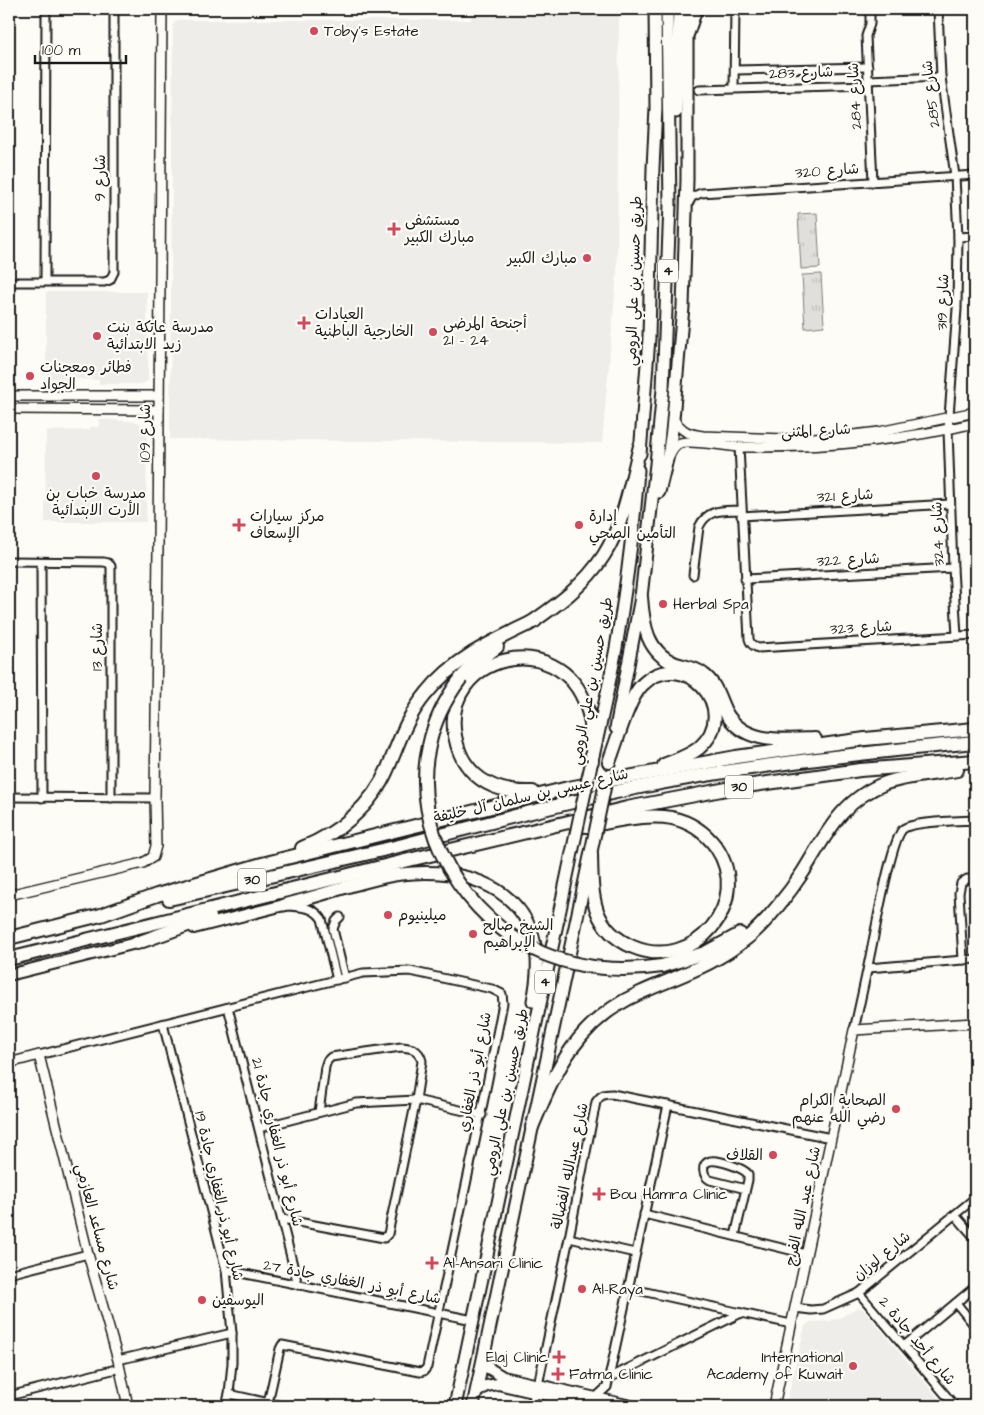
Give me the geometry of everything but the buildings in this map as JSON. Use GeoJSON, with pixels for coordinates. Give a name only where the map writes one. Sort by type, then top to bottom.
{"type":"FeatureCollection","features":[{"type":"Feature","properties":{"kind":"highway"},"geometry":{"type":"LineString","coordinates":[[648,9],[649,102],[653,168]]}},
{"type":"Feature","properties":{"kind":"highway","name":"طريق حسين بن علي الرومي"},"geometry":{"type":"LineString","coordinates":[[455,1406],[616,648],[626,583],[634,518],[649,338],[656,108],[655,9]]}},
{"type":"Feature","properties":{"kind":"highway","name":"4"},"geometry":{"type":"LineString","coordinates":[[473,1406],[591,854],[641,597],[663,389],[670,204],[667,9]]}},
{"type":"Feature","properties":{"kind":"highway"},"geometry":{"type":"LineString","coordinates":[[670,204],[678,75],[679,9]]}},
{"type":"Feature","properties":{"kind":"highway"},"geometry":{"type":"LineString","coordinates":[[649,533],[667,461],[674,419],[683,307],[688,180],[687,9]]}},
{"type":"Feature","properties":{"kind":"highway"},"geometry":{"type":"LineString","coordinates":[[640,446],[624,508],[614,536],[592,572],[576,590],[558,605],[476,662],[461,678],[444,703],[427,754],[425,779],[428,813],[443,855],[461,886],[480,909],[518,940],[547,954],[578,964],[601,968],[636,969],[662,966],[693,958],[728,942],[747,930],[779,903]]}},
{"type":"Feature","properties":{"kind":"highway"},"geometry":{"type":"LineString","coordinates":[[641,597],[648,638],[655,649],[674,663],[704,674],[714,686],[729,718],[744,731],[756,737],[770,740],[864,739]]}},
{"type":"Feature","properties":{"kind":"highway"},"geometry":{"type":"LineString","coordinates":[[262,864],[321,839],[349,820],[377,788],[389,766],[408,719],[434,684],[451,667],[472,653],[535,620]]}},
{"type":"Feature","properties":{"kind":"highway"},"geometry":{"type":"LineString","coordinates":[[568,788],[526,792],[501,790],[475,775],[463,760],[454,727],[455,715],[462,692],[471,681],[485,668],[508,659],[534,659],[548,662],[559,668],[578,687],[588,709],[592,761]]}},
{"type":"Feature","properties":{"kind":"highway"},"geometry":{"type":"LineString","coordinates":[[610,762],[631,704],[642,685],[653,677],[670,673],[686,675],[698,681],[709,694],[714,710],[714,723],[706,740],[700,747],[689,754],[629,776]]}},
{"type":"Feature","properties":{"kind":"highway"},"geometry":{"type":"LineString","coordinates":[[101,915],[156,895],[262,864],[568,788],[736,757],[864,739],[975,729]]}},
{"type":"Feature","properties":{"kind":"highway","name":"شارع عيسى بن سلمان آل خليفة"},"geometry":{"type":"LineString","coordinates":[[101,915],[402,845],[553,806],[635,788],[681,779],[852,754],[975,742]]}},
{"type":"Feature","properties":{"kind":"highway","name":"30"},"geometry":{"type":"LineString","coordinates":[[9,959],[627,808],[732,788],[860,770],[975,761]]}},
{"type":"Feature","properties":{"kind":"highway"},"geometry":{"type":"LineString","coordinates":[[532,1127],[549,1086],[561,1064],[573,1046],[600,1018],[617,1005],[638,994],[723,956],[748,937],[802,874],[834,822],[846,808],[877,787],[893,781],[975,767]]}},
{"type":"Feature","properties":{"kind":"highway"},"geometry":{"type":"LineString","coordinates":[[507,838],[644,817],[680,820],[702,832],[714,844],[722,857],[728,881],[725,904],[711,928],[700,939],[687,947],[658,953],[638,949],[616,937],[599,918],[593,898],[591,854]]}},
{"type":"Feature","properties":{"kind":"highway"},"geometry":{"type":"LineString","coordinates":[[284,905],[384,877],[412,873],[453,875],[474,879],[494,887],[508,898],[520,912],[528,926],[534,941],[538,964],[513,1130]]}},
{"type":"Feature","properties":{"kind":"highway"},"geometry":{"type":"LineString","coordinates":[[137,943],[295,889]]}},
{"type":"Feature","properties":{"kind":"highway","name":"30"},"geometry":{"type":"LineString","coordinates":[[9,938],[101,915]]}},
{"type":"Feature","properties":{"kind":"main road"},"geometry":{"type":"LineString","coordinates":[[9,974],[284,905]]}},
{"type":"Feature","properties":{"kind":"main road"},"geometry":{"type":"LineString","coordinates":[[483,1358],[490,1369],[498,1375],[536,1388],[594,1402],[615,1402],[631,1406]]}},
{"type":"Feature","properties":{"kind":"main road"},"geometry":{"type":"LineString","coordinates":[[476,1393],[486,1386],[494,1384],[536,1388]]}},
{"type":"Feature","properties":{"kind":"street"},"geometry":{"type":"LineString","coordinates":[[45,281],[46,9]]}},
{"type":"Feature","properties":{"kind":"street","name":"شارع 9"},"geometry":{"type":"LineString","coordinates":[[9,282],[104,282],[110,280],[114,272],[114,9]]}},
{"type":"Feature","properties":{"kind":"street","name":"شارع 109"},"geometry":{"type":"LineString","coordinates":[[9,896],[143,863],[153,856],[156,846],[162,9]]}},
{"type":"Feature","properties":{"kind":"street"},"geometry":{"type":"LineString","coordinates":[[687,44],[700,9]]}},
{"type":"Feature","properties":{"kind":"street"},"geometry":{"type":"LineString","coordinates":[[734,88],[735,9]]}},
{"type":"Feature","properties":{"kind":"street","name":"شارع 284"},"geometry":{"type":"LineString","coordinates":[[870,9],[870,24],[866,36],[873,182]]}},
{"type":"Feature","properties":{"kind":"street","name":"شارع 285"},"geometry":{"type":"LineString","coordinates":[[938,9],[941,77],[955,176]]}},
{"type":"Feature","properties":{"kind":"street","name":"شارع 283"},"geometry":{"type":"LineString","coordinates":[[734,70],[868,67]]}},
{"type":"Feature","properties":{"kind":"street","name":"شارع 283"},"geometry":{"type":"LineString","coordinates":[[699,90],[941,77]]}},
{"type":"Feature","properties":{"kind":"street","name":"شارع 320"},"geometry":{"type":"LineString","coordinates":[[702,192],[975,175]]}},
{"type":"Feature","properties":{"kind":"street","name":"شارع 319"},"geometry":{"type":"LineString","coordinates":[[948,430],[957,309],[958,238],[955,176]]}},
{"type":"Feature","properties":{"kind":"street"},"geometry":{"type":"LineString","coordinates":[[688,180],[696,189],[702,192]]}},
{"type":"Feature","properties":{"kind":"street"},"geometry":{"type":"LineString","coordinates":[[687,206],[692,197],[702,192]]}},
{"type":"Feature","properties":{"kind":"street"},"geometry":{"type":"LineString","coordinates":[[958,238],[975,236]]}},
{"type":"Feature","properties":{"kind":"street"},"geometry":{"type":"LineString","coordinates":[[10,396],[159,396]]}},
{"type":"Feature","properties":{"kind":"street"},"geometry":{"type":"LineString","coordinates":[[62,409],[83,406],[124,406],[125,400],[120,396]]}},
{"type":"Feature","properties":{"kind":"street"},"geometry":{"type":"LineString","coordinates":[[10,410],[159,410]]}},
{"type":"Feature","properties":{"kind":"street","name":"شارع المثنى"},"geometry":{"type":"LineString","coordinates":[[674,419],[680,428],[691,434],[785,439],[880,432],[975,412]]}},
{"type":"Feature","properties":{"kind":"street","name":"شارع المثنى"},"geometry":{"type":"LineString","coordinates":[[667,461],[673,448],[679,443],[689,442],[738,447],[806,447],[893,439],[948,430],[975,423]]}},
{"type":"Feature","properties":{"kind":"street","name":"شارع 324"},"geometry":{"type":"LineString","coordinates":[[948,430],[957,636]]}},
{"type":"Feature","properties":{"kind":"street"},"geometry":{"type":"LineString","coordinates":[[738,447],[745,579]]}},
{"type":"Feature","properties":{"kind":"street","name":"شارع 321"},"geometry":{"type":"LineString","coordinates":[[693,575],[699,527],[702,520],[718,511],[741,513],[950,504]]}},
{"type":"Feature","properties":{"kind":"street","name":"شارع 13"},"geometry":{"type":"LineString","coordinates":[[9,561],[104,562],[111,566],[111,798]]}},
{"type":"Feature","properties":{"kind":"street"},"geometry":{"type":"LineString","coordinates":[[42,562],[42,798]]}},
{"type":"Feature","properties":{"kind":"street","name":"شارع 322"},"geometry":{"type":"LineString","coordinates":[[745,579],[953,568]]}},
{"type":"Feature","properties":{"kind":"street","name":"شارع 323"},"geometry":{"type":"LineString","coordinates":[[745,579],[749,639],[750,643],[758,648],[975,635]]}},
{"type":"Feature","properties":{"kind":"street"},"geometry":{"type":"LineString","coordinates":[[9,797],[155,798]]}},
{"type":"Feature","properties":{"kind":"street","name":"شارع عبد الله الفرج"},"geometry":{"type":"LineString","coordinates":[[774,1406],[885,886],[899,835],[904,828],[913,824],[975,820]]}},
{"type":"Feature","properties":{"kind":"street"},"geometry":{"type":"LineString","coordinates":[[963,960],[959,893],[961,884],[967,880],[975,879]]}},
{"type":"Feature","properties":{"kind":"street"},"geometry":{"type":"LineString","coordinates":[[284,905],[307,908],[319,914],[326,931],[337,980]]}},
{"type":"Feature","properties":{"kind":"street"},"geometry":{"type":"LineString","coordinates":[[326,931],[339,917],[334,923],[333,929],[345,978]]}},
{"type":"Feature","properties":{"kind":"street"},"geometry":{"type":"LineString","coordinates":[[868,968],[975,959]]}},
{"type":"Feature","properties":{"kind":"street","name":"شارع أبو ذر الغفاري"},"geometry":{"type":"LineString","coordinates":[[9,1063],[363,973],[410,971],[492,989],[502,994],[503,1003],[482,1115],[427,1367],[424,1371],[420,1372],[282,1345],[268,1403]]}},
{"type":"Feature","properties":{"kind":"street","name":"شارع أبو ذر الغفاري جادة 21"},"geometry":{"type":"LineString","coordinates":[[228,1007],[298,1285]]}},
{"type":"Feature","properties":{"kind":"street"},"geometry":{"type":"LineString","coordinates":[[854,1030],[975,1023]]}},
{"type":"Feature","properties":{"kind":"street","name":"شارع أبو ذر الغفاري جادة 19"},"geometry":{"type":"LineString","coordinates":[[162,1024],[226,1270],[232,1333],[232,1364],[226,1406]]}},
{"type":"Feature","properties":{"kind":"street"},"geometry":{"type":"LineString","coordinates":[[282,1219],[384,1238],[388,1234],[416,1100],[422,1060],[420,1055],[417,1050],[401,1047],[331,1057],[325,1067],[318,1112]]}},
{"type":"Feature","properties":{"kind":"street","name":"شارع مساعد العازمي"},"geometry":{"type":"LineString","coordinates":[[39,1055],[88,1254],[119,1364],[128,1406]]}},
{"type":"Feature","properties":{"kind":"street","name":"شارع عبدالله الفضالة"},"geometry":{"type":"LineString","coordinates":[[532,1406],[569,1238],[596,1102],[600,1096],[612,1094],[831,1138]]}},
{"type":"Feature","properties":{"kind":"street"},"geometry":{"type":"LineString","coordinates":[[259,1128],[356,1103],[416,1100],[482,1115]]}},
{"type":"Feature","properties":{"kind":"street"},"geometry":{"type":"LineString","coordinates":[[594,1402],[606,1387],[609,1378],[668,1105]]}},
{"type":"Feature","properties":{"kind":"street"},"geometry":{"type":"LineString","coordinates":[[735,1236],[746,1189],[748,1174],[745,1170],[736,1166],[713,1161],[705,1165],[704,1174],[706,1178],[746,1189]]}},
{"type":"Feature","properties":{"kind":"street","name":"شارع لوزان"},"geometry":{"type":"LineString","coordinates":[[795,1308],[823,1309],[859,1293],[975,1198]]}},
{"type":"Feature","properties":{"kind":"street"},"geometry":{"type":"LineString","coordinates":[[644,1214],[806,1254]]}},
{"type":"Feature","properties":{"kind":"street"},"geometry":{"type":"LineString","coordinates":[[955,1215],[975,1238]]}},
{"type":"Feature","properties":{"kind":"street"},"geometry":{"type":"LineString","coordinates":[[569,1238],[636,1253]]}},
{"type":"Feature","properties":{"kind":"street"},"geometry":{"type":"LineString","coordinates":[[9,1274],[88,1254]]}},
{"type":"Feature","properties":{"kind":"street","name":"شارع أبو ذر الغفاري جادة 27"},"geometry":{"type":"LineString","coordinates":[[226,1270],[473,1320]]}},
{"type":"Feature","properties":{"kind":"street"},"geometry":{"type":"LineString","coordinates":[[904,1346],[975,1287]]}},
{"type":"Feature","properties":{"kind":"street"},"geometry":{"type":"LineString","coordinates":[[628,1288],[791,1324]]}},
{"type":"Feature","properties":{"kind":"street","name":"شارع أحد جادة 2"},"geometry":{"type":"LineString","coordinates":[[859,1293],[955,1406]]}},
{"type":"Feature","properties":{"kind":"street"},"geometry":{"type":"LineString","coordinates":[[956,1303],[975,1326]]}},
{"type":"Feature","properties":{"kind":"street"},"geometry":{"type":"LineString","coordinates":[[609,1378],[741,1313]]}},
{"type":"Feature","properties":{"kind":"street"},"geometry":{"type":"LineString","coordinates":[[9,1396],[232,1333]]}},
{"type":"Feature","properties":{"kind":"street"},"geometry":{"type":"LineString","coordinates":[[606,1387],[615,1402]]}},
{"type":"Feature","properties":{"kind":"street"},"geometry":{"type":"LineString","coordinates":[[229,1394],[283,1406]]}},
{"type":"Feature","properties":{"kind":"shaded area","name":"مستشفى مبارك الكبير"},"geometry":{"type":"Polygon","coordinates":[[[471,9],[619,9],[617,272],[602,443],[170,439],[173,25],[178,20],[471,20],[471,9]]]}},
{"type":"Feature","properties":{"kind":"shaded area","name":"مدرسة عاتكة بنت زيد الابتدائية"},"geometry":{"type":"Polygon","coordinates":[[[46,292],[147,292],[148,381],[141,384],[99,384],[99,380],[46,378],[46,292]]]}},
{"type":"Feature","properties":{"kind":"shaded area","name":"مدرسة خباب بن الأرت الابتدائية"},"geometry":{"type":"Polygon","coordinates":[[[99,419],[138,422],[147,431],[146,522],[45,522],[46,431],[90,430],[90,427],[99,427],[99,419]]]}},
{"type":"Feature","properties":{"kind":"shaded area","name":"International Academy of Kuwait"},"geometry":{"type":"Polygon","coordinates":[[[858,1307],[863,1309],[945,1406],[786,1406],[805,1326],[810,1322],[829,1321],[840,1318],[858,1307]]]}},
{"type":"Feature","properties":{"kind":"green space"},"geometry":{"type":"Polygon","coordinates":[[[817,213],[820,268],[801,269],[798,214],[817,213]]]}},
{"type":"Feature","properties":{"kind":"green space"},"geometry":{"type":"Polygon","coordinates":[[[821,274],[824,326],[805,328],[802,275],[821,274]]]}},
{"type":"Feature","properties":{"kind":"place","name":"Toby's Estate"},"geometry":{"type":"Point","coordinates":[314,31]}},
{"type":"Feature","properties":{"kind":"place","name":"مستشفى مبارك الكبير"},"geometry":{"type":"Point","coordinates":[394,229]}},
{"type":"Feature","properties":{"kind":"place","name":"مبارك الكبير"},"geometry":{"type":"Point","coordinates":[587,258]}},
{"type":"Feature","properties":{"kind":"place","name":"العيادات الخارجية الباطنية"},"geometry":{"type":"Point","coordinates":[304,323]}},
{"type":"Feature","properties":{"kind":"place","name":"أجنحة المرضى 21 - 24"},"geometry":{"type":"Point","coordinates":[433,332]}},
{"type":"Feature","properties":{"kind":"place","name":"مدرسة عاتكة بنت زيد الابتدائية"},"geometry":{"type":"Point","coordinates":[97,336]}},
{"type":"Feature","properties":{"kind":"place","name":"فطائر ومعجنات الجواد"},"geometry":{"type":"Point","coordinates":[30,376]}},
{"type":"Feature","properties":{"kind":"place","name":"مدرسة خباب بن الأرت الابتدائية"},"geometry":{"type":"Point","coordinates":[96,476]}},
{"type":"Feature","properties":{"kind":"place","name":"مركز سيارات الإسعاف"},"geometry":{"type":"Point","coordinates":[239,525]}},
{"type":"Feature","properties":{"kind":"place","name":"إدارة التأمين الصحي"},"geometry":{"type":"Point","coordinates":[579,525]}},
{"type":"Feature","properties":{"kind":"place","name":"Herbal Spa"},"geometry":{"type":"Point","coordinates":[663,604]}},
{"type":"Feature","properties":{"kind":"place","name":"ميلينيوم"},"geometry":{"type":"Point","coordinates":[388,915]}},
{"type":"Feature","properties":{"kind":"place","name":"الشيخ صالح الإبراهيم"},"geometry":{"type":"Point","coordinates":[473,934]}},
{"type":"Feature","properties":{"kind":"place","name":"الصحابة الكرام رضي الله عنهم"},"geometry":{"type":"Point","coordinates":[896,1109]}},
{"type":"Feature","properties":{"kind":"place","name":"القلاف"},"geometry":{"type":"Point","coordinates":[773,1155]}},
{"type":"Feature","properties":{"kind":"place","name":"Bou Hamra Clinic"},"geometry":{"type":"Point","coordinates":[599,1194]}},
{"type":"Feature","properties":{"kind":"place","name":"Al-Ansari Clinic"},"geometry":{"type":"Point","coordinates":[432,1263]}},
{"type":"Feature","properties":{"kind":"place","name":"Al-Raya"},"geometry":{"type":"Point","coordinates":[582,1289]}},
{"type":"Feature","properties":{"kind":"place","name":"اليوسفين"},"geometry":{"type":"Point","coordinates":[202,1300]}},
{"type":"Feature","properties":{"kind":"place","name":"Elaj Clinic"},"geometry":{"type":"Point","coordinates":[559,1357]}},
{"type":"Feature","properties":{"kind":"place","name":"International Academy of Kuwait"},"geometry":{"type":"Point","coordinates":[853,1366]}},
{"type":"Feature","properties":{"kind":"place","name":"Fatma Clinic"},"geometry":{"type":"Point","coordinates":[558,1374]}}]}
